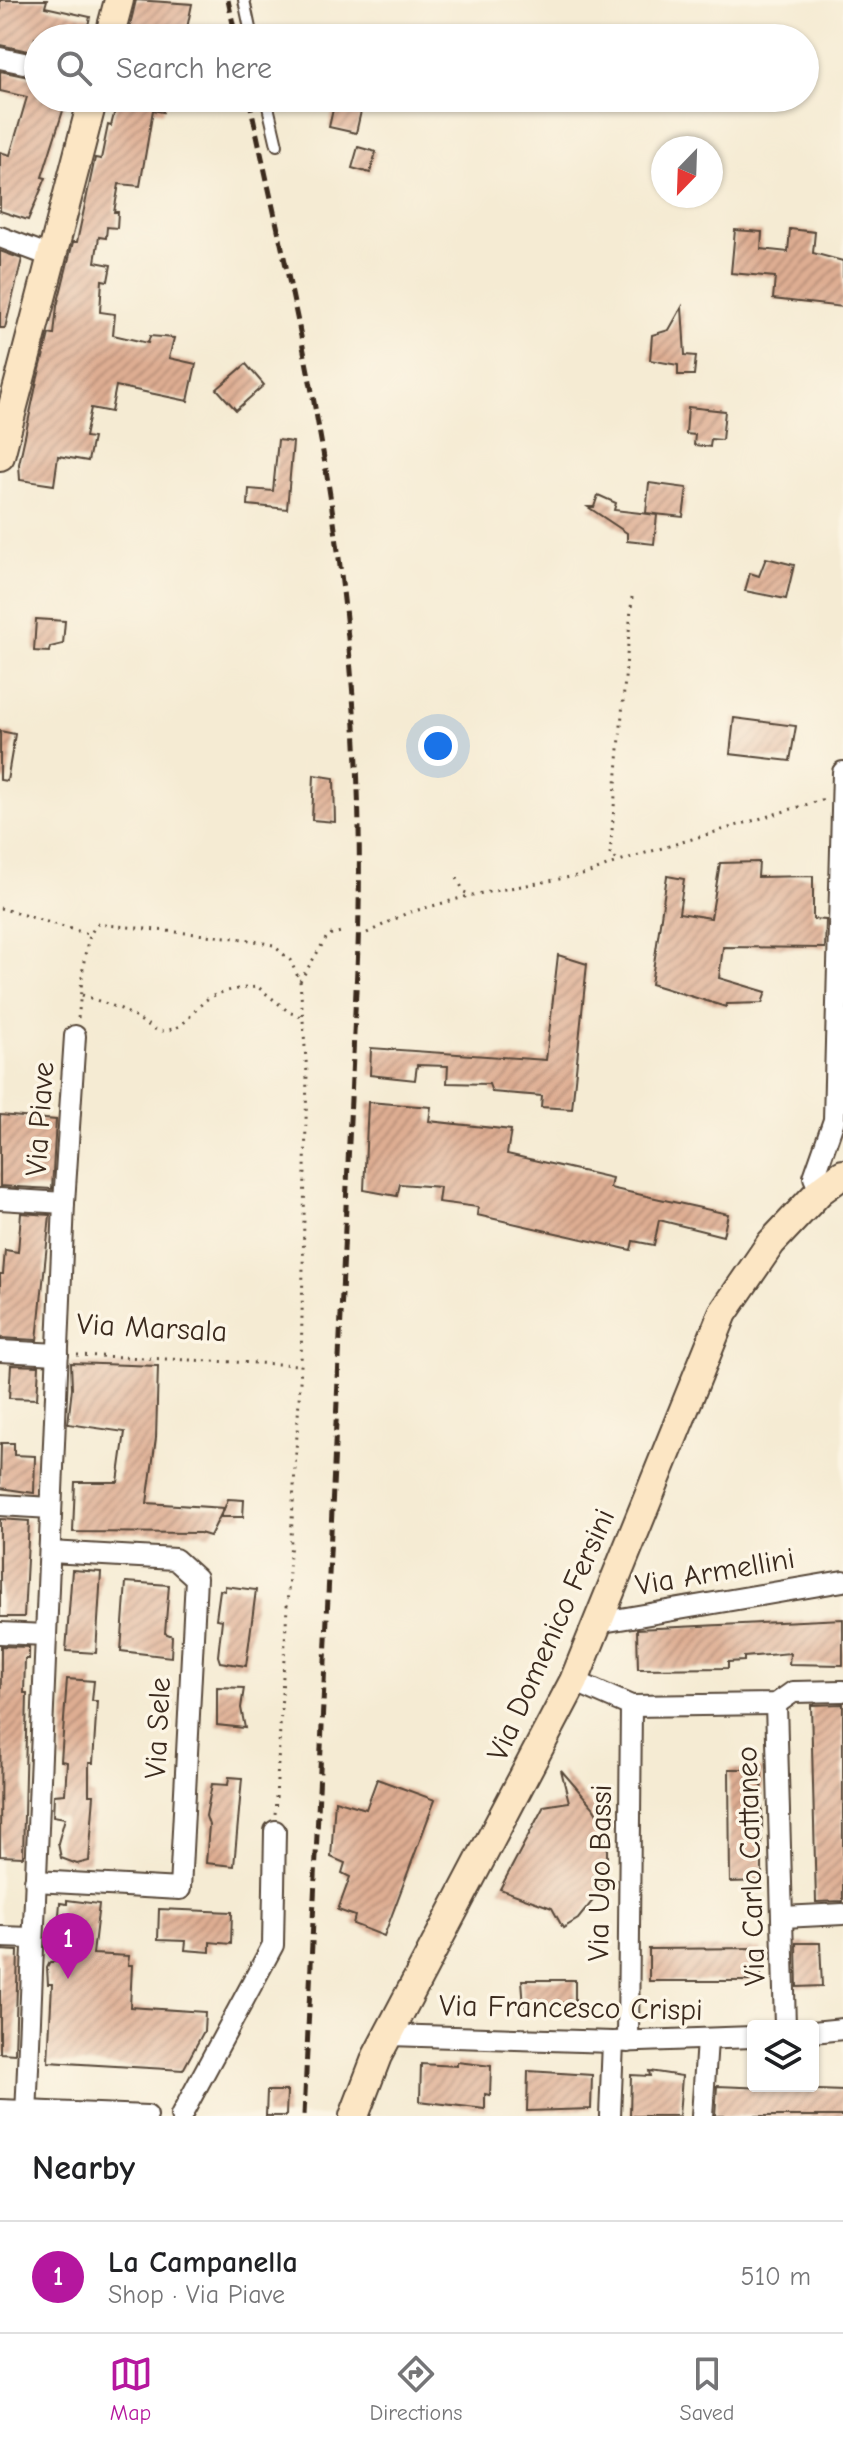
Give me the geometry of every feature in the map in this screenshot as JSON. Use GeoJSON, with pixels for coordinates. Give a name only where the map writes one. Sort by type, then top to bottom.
{"type":"FeatureCollection","features":[{"type":"Feature","properties":{"kind":"main road"},"geometry":{"type":"LineString","coordinates":[[113,24],[119,0]]}},
{"type":"Feature","properties":{"kind":"main road"},"geometry":{"type":"LineString","coordinates":[[0,456],[5,415],[89,112]]}},
{"type":"Feature","properties":{"kind":"main road","name":"Via Domenico Fersini"},"geometry":{"type":"LineString","coordinates":[[354,2116],[389,2035],[574,1681],[723,1313],[771,1243],[820,1191],[843,1174]]}},
{"type":"Feature","properties":{"kind":"street"},"geometry":{"type":"LineString","coordinates":[[0,58],[24,63]]}},
{"type":"Feature","properties":{"kind":"street"},"geometry":{"type":"LineString","coordinates":[[0,237],[50,256]]}},
{"type":"Feature","properties":{"kind":"street"},"geometry":{"type":"LineString","coordinates":[[820,1191],[814,1177],[834,1120],[843,772]]}},
{"type":"Feature","properties":{"kind":"street","name":"Via Piave"},"geometry":{"type":"LineString","coordinates":[[26,2114],[64,1203],[75,1036]]}},
{"type":"Feature","properties":{"kind":"street"},"geometry":{"type":"LineString","coordinates":[[0,1199],[64,1203]]}},
{"type":"Feature","properties":{"kind":"street","name":"Via Marsala"},"geometry":{"type":"LineString","coordinates":[[0,1351],[58,1354]]}},
{"type":"Feature","properties":{"kind":"street"},"geometry":{"type":"LineString","coordinates":[[0,1505],[51,1508]]}},
{"type":"Feature","properties":{"kind":"street","name":"Via Sele"},"geometry":{"type":"LineString","coordinates":[[35,1881],[180,1889],[196,1578],[175,1559],[50,1552]]}},
{"type":"Feature","properties":{"kind":"street","name":"Via Armellini"},"geometry":{"type":"LineString","coordinates":[[597,1623],[843,1581]]}},
{"type":"Feature","properties":{"kind":"street"},"geometry":{"type":"LineString","coordinates":[[0,1633],[46,1635]]}},
{"type":"Feature","properties":{"kind":"street"},"geometry":{"type":"LineString","coordinates":[[574,1681],[631,1706],[776,1704],[793,1692],[843,1691]]}},
{"type":"Feature","properties":{"kind":"street","name":"Via Carlo Cattaneo"},"geometry":{"type":"LineString","coordinates":[[776,1704],[785,2020]]}},
{"type":"Feature","properties":{"kind":"street","name":"Via Ugo Bassi"},"geometry":{"type":"LineString","coordinates":[[610,2116],[620,2042],[631,1706]]}},
{"type":"Feature","properties":{"kind":"street"},"geometry":{"type":"LineString","coordinates":[[181,2116],[273,1945],[275,1831]]}},
{"type":"Feature","properties":{"kind":"street"},"geometry":{"type":"LineString","coordinates":[[783,1917],[843,1914]]}},
{"type":"Feature","properties":{"kind":"street"},"geometry":{"type":"LineString","coordinates":[[0,1937],[32,1938]]}},
{"type":"Feature","properties":{"kind":"street"},"geometry":{"type":"LineString","coordinates":[[819,2031],[843,2029]]}},
{"type":"Feature","properties":{"kind":"street","name":"Via Francesco Crispi"},"geometry":{"type":"LineString","coordinates":[[389,2035],[620,2042],[747,2037]]}},
{"type":"Feature","properties":{"kind":"street"},"geometry":{"type":"LineString","coordinates":[[702,2116],[707,2040]]}},
{"type":"Feature","properties":{"kind":"street"},"geometry":{"type":"LineString","coordinates":[[0,2110],[26,2114],[147,2116]]}},
{"type":"Feature","properties":{"kind":"lane"},"geometry":{"type":"LineString","coordinates":[[244,0],[249,24]]}},
{"type":"Feature","properties":{"kind":"lane"},"geometry":{"type":"LineString","coordinates":[[269,112],[277,145]]}},
{"type":"Feature","properties":{"kind":"path"},"geometry":{"type":"LineString","coordinates":[[619,861],[610,854],[608,846],[632,597]]}},
{"type":"Feature","properties":{"kind":"path"},"geometry":{"type":"LineString","coordinates":[[367,933],[407,913],[472,895],[587,874],[619,861],[841,794]]}},
{"type":"Feature","properties":{"kind":"path"},"geometry":{"type":"LineString","coordinates":[[457,878],[464,892],[472,895]]}},
{"type":"Feature","properties":{"kind":"path"},"geometry":{"type":"LineString","coordinates":[[0,908],[89,934]]}},
{"type":"Feature","properties":{"kind":"path"},"geometry":{"type":"LineString","coordinates":[[75,1036],[89,934],[98,924],[245,939],[273,945],[290,960],[300,981],[307,1073],[301,1365],[290,1599],[274,1780],[275,1831]]}},
{"type":"Feature","properties":{"kind":"path"},"geometry":{"type":"LineString","coordinates":[[300,981],[328,935],[345,931]]}},
{"type":"Feature","properties":{"kind":"path"},"geometry":{"type":"LineString","coordinates":[[82,995],[121,1009],[158,1031],[182,1027],[204,1002],[243,988],[258,987],[289,1012],[303,1018]]}},
{"type":"Feature","properties":{"kind":"path","name":"Via Marsala"},"geometry":{"type":"LineString","coordinates":[[58,1354],[301,1365]]}},
{"type":"Feature","properties":{"kind":"building"},"geometry":{"type":"Polygon","coordinates":[[[0,0],[47,0],[45,7],[90,17],[88,24],[24,24],[24,50],[0,45],[0,0]]]}},
{"type":"Feature","properties":{"kind":"building"},"geometry":{"type":"Polygon","coordinates":[[[136,0],[192,4],[188,24],[130,24],[136,0]]]}},
{"type":"Feature","properties":{"kind":"building"},"geometry":{"type":"Polygon","coordinates":[[[0,71],[24,76],[24,96],[0,91],[0,71]]]}},
{"type":"Feature","properties":{"kind":"building"},"geometry":{"type":"Polygon","coordinates":[[[24,107],[24,112],[63,112],[42,177],[46,178],[28,220],[0,211],[0,152],[10,155],[24,107]]]}},
{"type":"Feature","properties":{"kind":"building"},"geometry":{"type":"Polygon","coordinates":[[[114,112],[153,112],[140,186],[119,184],[114,212],[118,212],[117,228],[107,227],[106,238],[99,237],[95,262],[111,265],[108,281],[102,280],[100,312],[115,314],[113,335],[148,343],[150,336],[174,338],[169,358],[196,364],[188,401],[116,386],[111,412],[91,408],[85,437],[93,438],[88,461],[58,456],[54,485],[20,480],[19,464],[49,334],[54,335],[57,306],[73,242],[77,242],[95,158],[101,159],[108,125],[111,126],[114,112]]]}},
{"type":"Feature","properties":{"kind":"building"},"geometry":{"type":"Polygon","coordinates":[[[332,112],[361,112],[356,133],[329,127],[332,112]]]}},
{"type":"Feature","properties":{"kind":"building"},"geometry":{"type":"Polygon","coordinates":[[[358,147],[376,152],[370,173],[352,168],[358,147]]]}},
{"type":"Feature","properties":{"kind":"building"},"geometry":{"type":"Polygon","coordinates":[[[790,229],[815,232],[813,253],[843,261],[843,307],[773,299],[775,277],[731,273],[735,230],[762,232],[761,249],[788,252],[790,229]]]}},
{"type":"Feature","properties":{"kind":"building"},"geometry":{"type":"Polygon","coordinates":[[[0,251],[22,259],[5,328],[0,328],[0,251]]]}},
{"type":"Feature","properties":{"kind":"building"},"geometry":{"type":"Polygon","coordinates":[[[682,307],[685,355],[696,356],[694,375],[678,375],[678,365],[650,360],[652,335],[669,330],[682,307]]]}},
{"type":"Feature","properties":{"kind":"building"},"geometry":{"type":"Polygon","coordinates":[[[246,364],[264,385],[236,410],[217,389],[246,364]]]}},
{"type":"Feature","properties":{"kind":"building"},"geometry":{"type":"Polygon","coordinates":[[[688,407],[725,411],[722,440],[711,439],[710,447],[694,445],[695,435],[686,434],[688,407]]]}},
{"type":"Feature","properties":{"kind":"building"},"geometry":{"type":"Polygon","coordinates":[[[278,440],[293,442],[287,509],[248,505],[249,489],[273,491],[278,440]]]}},
{"type":"Feature","properties":{"kind":"building"},"geometry":{"type":"Polygon","coordinates":[[[649,483],[687,488],[683,517],[646,513],[649,483]]]}},
{"type":"Feature","properties":{"kind":"building"},"geometry":{"type":"Polygon","coordinates":[[[598,495],[616,503],[614,510],[657,515],[654,544],[627,541],[627,533],[588,507],[594,507],[598,495]]]}},
{"type":"Feature","properties":{"kind":"building"},"geometry":{"type":"Polygon","coordinates":[[[766,558],[794,565],[786,599],[745,591],[750,573],[759,576],[766,558]]]}},
{"type":"Feature","properties":{"kind":"building"},"geometry":{"type":"Polygon","coordinates":[[[36,619],[65,621],[63,644],[50,647],[49,652],[34,651],[36,619]]]}},
{"type":"Feature","properties":{"kind":"building"},"geometry":{"type":"Polygon","coordinates":[[[734,718],[796,726],[790,761],[730,754],[734,718]]]}},
{"type":"Feature","properties":{"kind":"building"},"geometry":{"type":"Polygon","coordinates":[[[0,731],[15,734],[7,781],[0,780],[0,731]]]}},
{"type":"Feature","properties":{"kind":"building"},"geometry":{"type":"Polygon","coordinates":[[[314,775],[334,778],[335,822],[312,820],[314,775]]]}},
{"type":"Feature","properties":{"kind":"building"},"geometry":{"type":"Polygon","coordinates":[[[759,862],[758,877],[813,876],[813,919],[826,920],[825,948],[723,947],[719,978],[766,992],[762,1003],[727,1004],[726,1007],[651,984],[667,876],[684,879],[679,913],[711,918],[720,863],[759,862]]]}},
{"type":"Feature","properties":{"kind":"building"},"geometry":{"type":"Polygon","coordinates":[[[558,955],[587,964],[572,1109],[541,1107],[542,1096],[492,1092],[489,1084],[447,1083],[448,1066],[417,1065],[415,1080],[370,1075],[371,1048],[546,1060],[558,955]]]}},
{"type":"Feature","properties":{"kind":"building"},"geometry":{"type":"Polygon","coordinates":[[[368,1102],[431,1107],[429,1121],[511,1130],[507,1154],[612,1178],[610,1188],[728,1214],[723,1236],[659,1220],[654,1245],[633,1241],[631,1250],[477,1215],[478,1207],[438,1202],[440,1187],[400,1184],[397,1196],[364,1190],[368,1102]]]}},
{"type":"Feature","properties":{"kind":"building"},"geometry":{"type":"Polygon","coordinates":[[[0,1115],[56,1120],[52,1189],[0,1186],[0,1115]]]}},
{"type":"Feature","properties":{"kind":"building"},"geometry":{"type":"Polygon","coordinates":[[[21,1213],[50,1215],[37,1340],[0,1338],[0,1274],[3,1274],[5,1250],[18,1252],[21,1213]]]}},
{"type":"Feature","properties":{"kind":"building"},"geometry":{"type":"Polygon","coordinates":[[[71,1363],[158,1366],[156,1438],[147,1503],[224,1508],[210,1536],[200,1533],[73,1532],[75,1482],[118,1482],[125,1432],[68,1424],[71,1363]]]}},
{"type":"Feature","properties":{"kind":"building"},"geometry":{"type":"Polygon","coordinates":[[[11,1365],[39,1366],[37,1399],[9,1398],[11,1365]]]}},
{"type":"Feature","properties":{"kind":"building"},"geometry":{"type":"Polygon","coordinates":[[[1,1443],[14,1443],[14,1455],[35,1456],[34,1493],[0,1488],[1,1443]]]}},
{"type":"Feature","properties":{"kind":"building"},"geometry":{"type":"Polygon","coordinates":[[[228,1499],[244,1500],[243,1517],[221,1517],[228,1499]]]}},
{"type":"Feature","properties":{"kind":"building"},"geometry":{"type":"Polygon","coordinates":[[[0,1519],[29,1521],[24,1617],[0,1617],[0,1519]]]}},
{"type":"Feature","properties":{"kind":"building"},"geometry":{"type":"Polygon","coordinates":[[[72,1570],[101,1572],[96,1653],[66,1651],[72,1570]]]}},
{"type":"Feature","properties":{"kind":"building"},"geometry":{"type":"Polygon","coordinates":[[[126,1582],[169,1585],[165,1633],[172,1636],[171,1657],[121,1651],[126,1582]]]}},
{"type":"Feature","properties":{"kind":"building"},"geometry":{"type":"Polygon","coordinates":[[[225,1586],[256,1590],[246,1666],[220,1662],[218,1656],[222,1620],[216,1619],[220,1590],[225,1591],[225,1586]]]}},
{"type":"Feature","properties":{"kind":"building"},"geometry":{"type":"Polygon","coordinates":[[[843,1619],[843,1665],[789,1664],[790,1653],[744,1657],[744,1661],[728,1662],[728,1668],[638,1669],[637,1629],[843,1619]]]}},
{"type":"Feature","properties":{"kind":"building"},"geometry":{"type":"Polygon","coordinates":[[[1,1646],[29,1647],[29,1659],[25,1659],[24,1693],[27,1693],[23,1857],[0,1856],[1,1646]]]}},
{"type":"Feature","properties":{"kind":"building"},"geometry":{"type":"Polygon","coordinates":[[[67,1679],[94,1681],[92,1701],[97,1701],[93,1763],[89,1763],[89,1795],[94,1795],[89,1861],[77,1864],[61,1858],[58,1843],[65,1818],[53,1816],[54,1795],[65,1794],[67,1762],[61,1761],[67,1679]]]}},
{"type":"Feature","properties":{"kind":"building"},"geometry":{"type":"Polygon","coordinates":[[[217,1687],[244,1688],[241,1708],[245,1728],[217,1725],[217,1687]]]}},
{"type":"Feature","properties":{"kind":"building"},"geometry":{"type":"Polygon","coordinates":[[[843,1704],[843,1901],[816,1902],[811,1705],[843,1704]]]}},
{"type":"Feature","properties":{"kind":"building"},"geometry":{"type":"Polygon","coordinates":[[[729,1769],[762,1769],[762,1881],[730,1882],[729,1769]]]}},
{"type":"Feature","properties":{"kind":"building"},"geometry":{"type":"Polygon","coordinates":[[[561,1770],[603,1823],[607,1845],[607,1868],[599,1893],[578,1919],[563,1928],[552,1908],[500,1889],[544,1806],[569,1802],[561,1770]]]}},
{"type":"Feature","properties":{"kind":"building"},"geometry":{"type":"Polygon","coordinates":[[[229,1777],[242,1778],[234,1866],[206,1863],[209,1825],[206,1816],[212,1784],[228,1785],[229,1777]]]}},
{"type":"Feature","properties":{"kind":"building"},"geometry":{"type":"Polygon","coordinates":[[[377,1779],[435,1800],[384,1936],[353,1924],[355,1916],[338,1910],[350,1877],[342,1873],[345,1863],[331,1857],[335,1800],[366,1809],[377,1779]]]}},
{"type":"Feature","properties":{"kind":"building"},"geometry":{"type":"Polygon","coordinates":[[[67,1900],[99,1904],[93,1954],[129,1956],[128,1965],[132,1965],[130,2007],[205,2012],[204,2031],[183,2070],[48,2062],[52,1984],[48,1984],[47,1968],[50,1962],[55,1962],[60,1903],[67,1904],[67,1900]]]}},
{"type":"Feature","properties":{"kind":"building"},"geometry":{"type":"Polygon","coordinates":[[[159,1909],[232,1912],[231,1944],[210,1942],[210,1952],[185,1950],[186,1941],[158,1940],[159,1909]]]}},
{"type":"Feature","properties":{"kind":"building"},"geometry":{"type":"Polygon","coordinates":[[[796,1943],[820,1943],[822,1986],[797,1987],[796,1943]]]}},
{"type":"Feature","properties":{"kind":"building"},"geometry":{"type":"Polygon","coordinates":[[[761,1948],[761,1981],[649,1981],[649,1949],[761,1948]]]}},
{"type":"Feature","properties":{"kind":"building"},"geometry":{"type":"Polygon","coordinates":[[[0,1950],[18,1951],[15,2054],[0,2053],[0,1950]]]}},
{"type":"Feature","properties":{"kind":"building"},"geometry":{"type":"Polygon","coordinates":[[[522,1980],[575,1980],[575,2002],[524,2006],[522,1980]]]}},
{"type":"Feature","properties":{"kind":"building"},"geometry":{"type":"Polygon","coordinates":[[[457,2062],[491,2066],[490,2095],[485,2094],[485,2109],[420,2101],[421,2064],[457,2066],[457,2062]]]}},
{"type":"Feature","properties":{"kind":"building"},"geometry":{"type":"Polygon","coordinates":[[[528,2071],[592,2075],[591,2109],[527,2111],[528,2071]]]}},
{"type":"Feature","properties":{"kind":"building"},"geometry":{"type":"Polygon","coordinates":[[[649,2071],[682,2076],[679,2116],[630,2116],[631,2075],[650,2076],[649,2071]]]}},
{"type":"Feature","properties":{"kind":"building"},"geometry":{"type":"Polygon","coordinates":[[[717,2086],[747,2087],[747,2092],[843,2091],[843,2116],[715,2116],[717,2086]]]}},
{"type":"Feature","properties":{"kind":"building"},"geometry":{"type":"Polygon","coordinates":[[[267,2091],[287,2091],[286,2116],[266,2116],[267,2091]]]}},
{"type":"Feature","properties":{"kind":"railway"},"geometry":{"type":"LineString","coordinates":[[228,0],[233,24]]}},
{"type":"Feature","properties":{"kind":"railway"},"geometry":{"type":"LineString","coordinates":[[252,112],[304,350],[330,498],[347,626],[359,818],[358,947],[304,2116]]}},
{"type":"Feature","properties":{"kind":"place","name":"La Campanella"},"geometry":{"type":"Point","coordinates":[68,1979]}}]}
